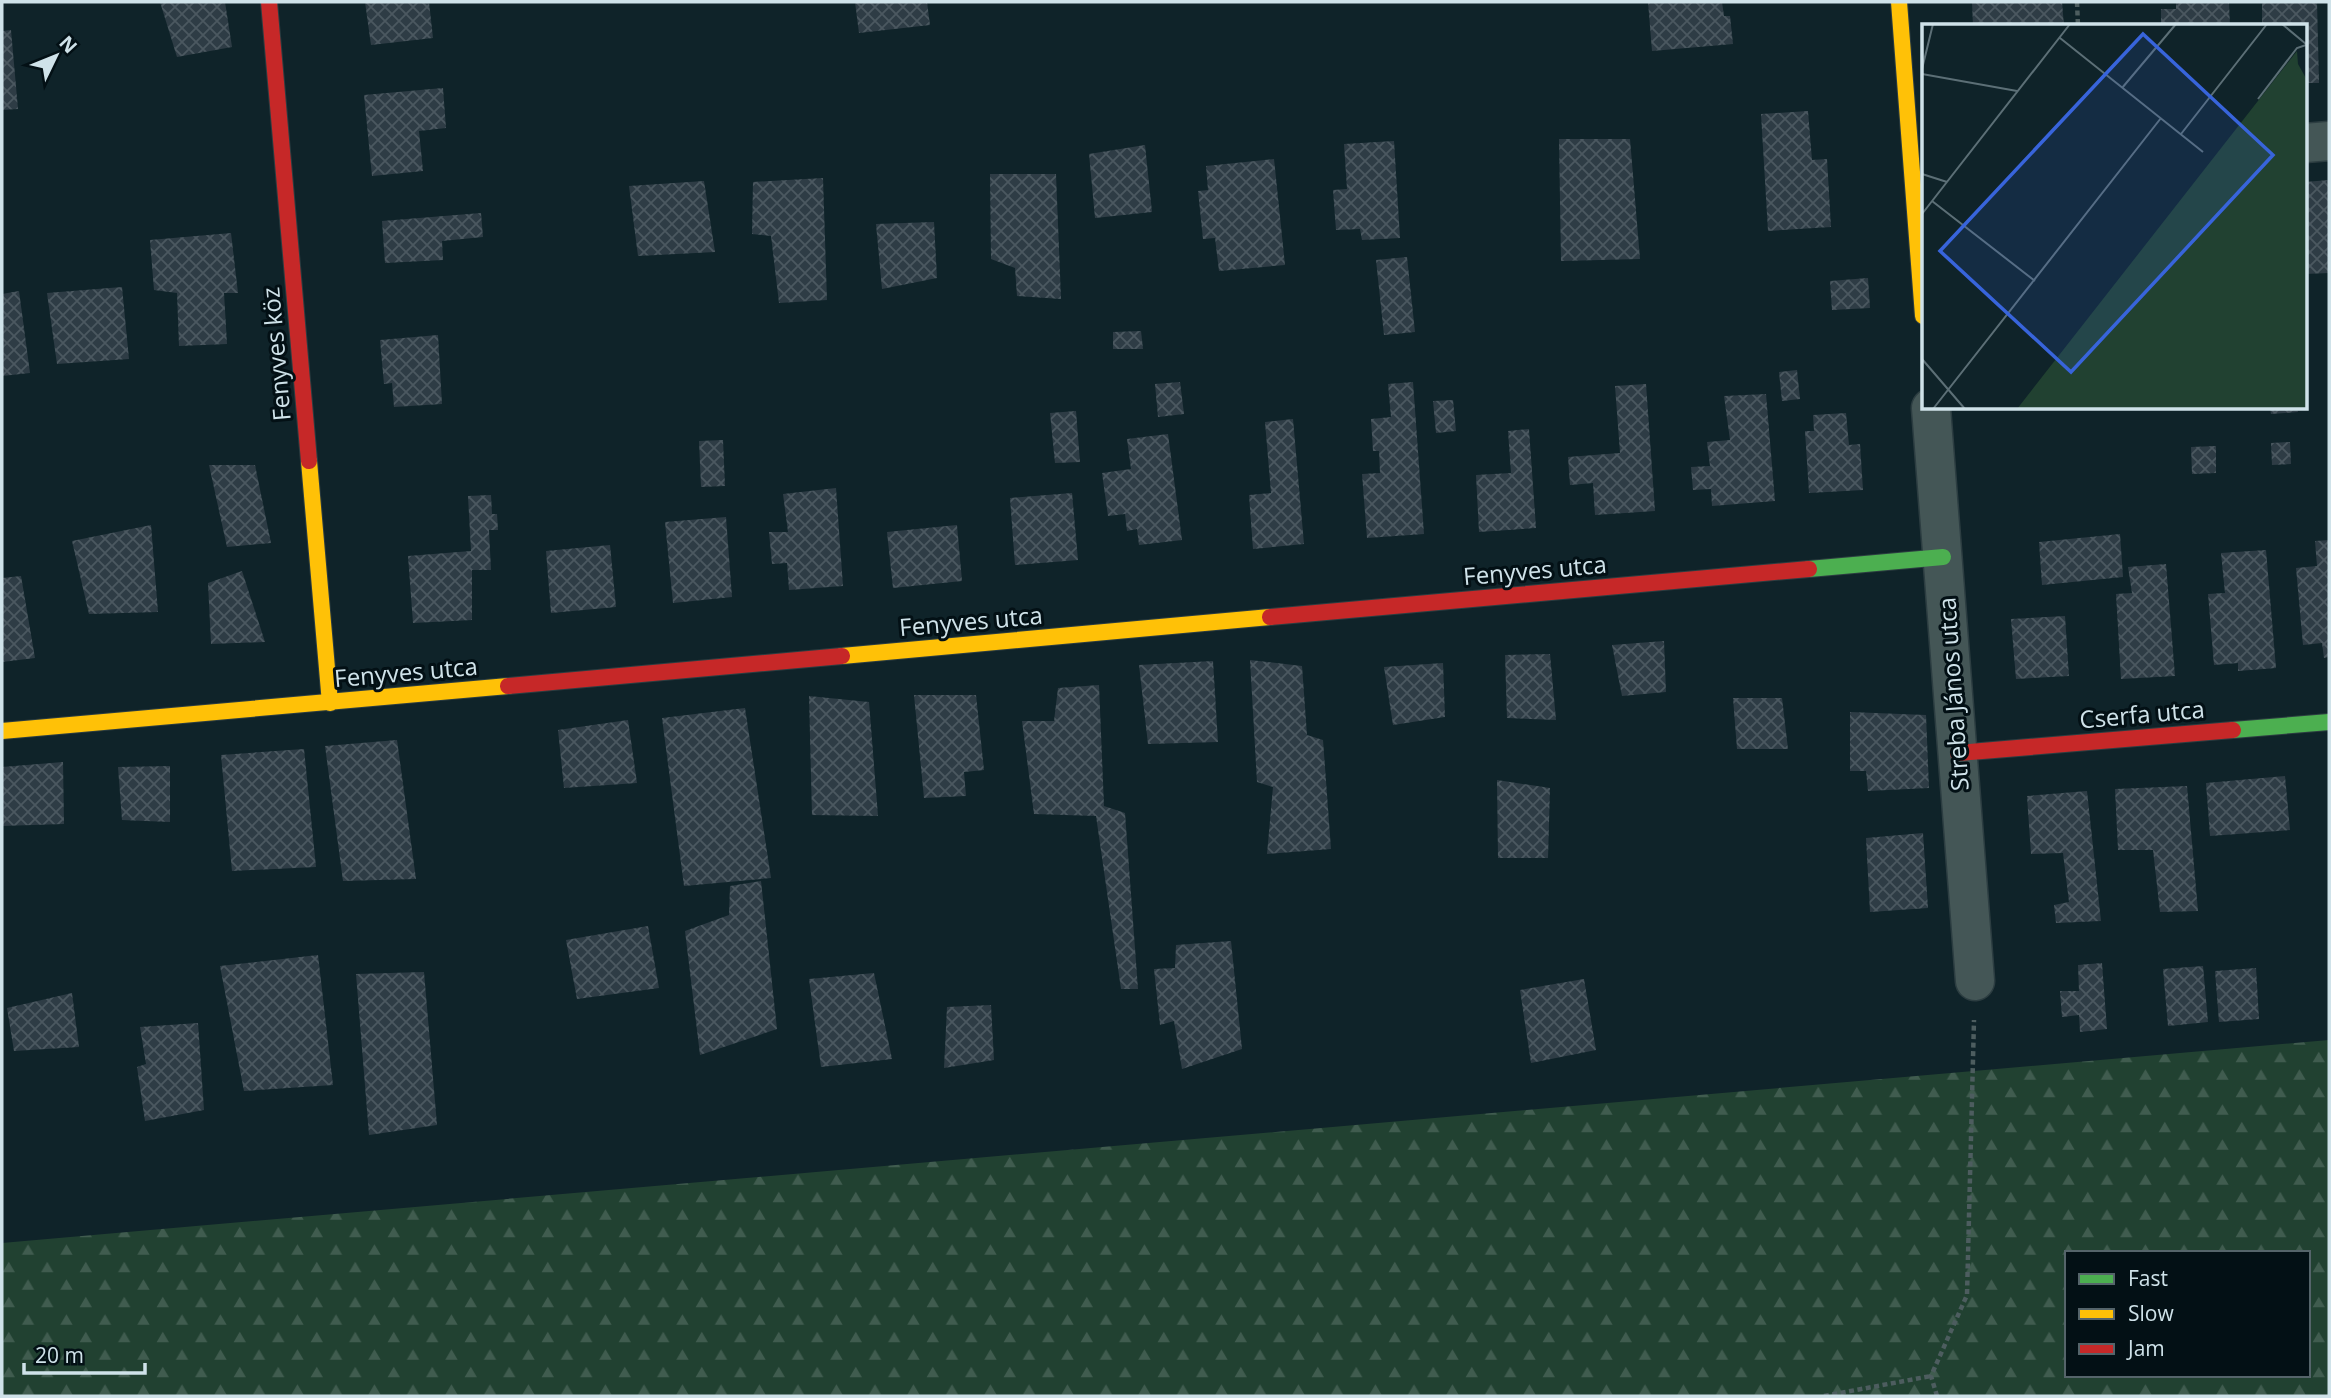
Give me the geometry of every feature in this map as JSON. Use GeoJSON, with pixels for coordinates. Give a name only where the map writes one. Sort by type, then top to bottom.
{"type":"FeatureCollection","features":[{"type":"Feature","properties":{"kind":"street","name":"Fenyves köz"},"geometry":{"type":"LineString","coordinates":[[269,2],[330,703]]}},
{"type":"Feature","properties":{"kind":"street"},"geometry":{"type":"LineString","coordinates":[[1899,2],[1917,172],[1922,292]]}},
{"type":"Feature","properties":{"kind":"street"},"geometry":{"type":"LineString","coordinates":[[2306,143],[2329,141]]}},
{"type":"Feature","properties":{"kind":"street","name":"Streba János utca"},"geometry":{"type":"LineString","coordinates":[[1931,410],[1975,981]]}},
{"type":"Feature","properties":{"kind":"street","name":"Fenyves utca"},"geometry":{"type":"LineString","coordinates":[[2,731],[1943,557]]}},
{"type":"Feature","properties":{"kind":"street","name":"Cserfa utca"},"geometry":{"type":"LineString","coordinates":[[1958,753],[2329,722]]}},
{"type":"Feature","properties":{"kind":"path"},"geometry":{"type":"LineString","coordinates":[[2077,2],[2078,24]]}},
{"type":"Feature","properties":{"kind":"path"},"geometry":{"type":"LineString","coordinates":[[1937,1396],[1931,1376],[1967,1295],[1975,981]]}},
{"type":"Feature","properties":{"kind":"path"},"geometry":{"type":"LineString","coordinates":[[1824,1396],[1931,1376]]}},
{"type":"Feature","properties":{"kind":"green space"},"geometry":{"type":"Polygon","coordinates":[[[2329,1040],[2329,1396],[2,1396],[2,1243],[2329,1040]]]}},
{"type":"Feature","properties":{"kind":"building"},"geometry":{"type":"Polygon","coordinates":[[[160,2],[225,2],[232,47],[177,57],[160,2]]]}},
{"type":"Feature","properties":{"kind":"building"},"geometry":{"type":"Polygon","coordinates":[[[365,2],[429,2],[433,38],[371,45],[365,2]]]}},
{"type":"Feature","properties":{"kind":"building"},"geometry":{"type":"Polygon","coordinates":[[[855,2],[927,2],[930,25],[859,33],[855,2]]]}},
{"type":"Feature","properties":{"kind":"building"},"geometry":{"type":"Polygon","coordinates":[[[1648,2],[1722,2],[1724,16],[1730,16],[1733,44],[1652,51],[1648,2]]]}},
{"type":"Feature","properties":{"kind":"building"},"geometry":{"type":"Polygon","coordinates":[[[1972,2],[2062,2],[2064,24],[1973,24],[1972,2]]]}},
{"type":"Feature","properties":{"kind":"building"},"geometry":{"type":"Polygon","coordinates":[[[2176,2],[2229,2],[2230,24],[2161,24],[2161,9],[2176,9],[2176,2]]]}},
{"type":"Feature","properties":{"kind":"building"},"geometry":{"type":"Polygon","coordinates":[[[2262,2],[2317,2],[2319,83],[2306,83],[2306,24],[2262,24],[2262,2]]]}},
{"type":"Feature","properties":{"kind":"building"},"geometry":{"type":"Polygon","coordinates":[[[11,30],[18,109],[2,110],[2,31],[11,30]]]}},
{"type":"Feature","properties":{"kind":"building"},"geometry":{"type":"Polygon","coordinates":[[[443,88],[446,128],[419,131],[423,171],[372,176],[364,95],[443,88]]]}},
{"type":"Feature","properties":{"kind":"building"},"geometry":{"type":"Polygon","coordinates":[[[1808,111],[1812,160],[1827,159],[1831,227],[1768,231],[1761,114],[1808,111]]]}},
{"type":"Feature","properties":{"kind":"building"},"geometry":{"type":"Polygon","coordinates":[[[1559,139],[1630,139],[1640,259],[1561,261],[1559,139]]]}},
{"type":"Feature","properties":{"kind":"building"},"geometry":{"type":"Polygon","coordinates":[[[1394,141],[1400,238],[1362,240],[1360,229],[1336,230],[1333,190],[1347,189],[1344,144],[1394,141]]]}},
{"type":"Feature","properties":{"kind":"building"},"geometry":{"type":"Polygon","coordinates":[[[1145,145],[1152,212],[1095,218],[1089,154],[1145,145]]]}},
{"type":"Feature","properties":{"kind":"building"},"geometry":{"type":"Polygon","coordinates":[[[1274,159],[1285,265],[1219,271],[1215,238],[1203,239],[1198,191],[1208,190],[1206,166],[1274,159]]]}},
{"type":"Feature","properties":{"kind":"building"},"geometry":{"type":"Polygon","coordinates":[[[990,174],[1056,174],[1061,299],[1017,296],[1015,268],[991,259],[990,174]]]}},
{"type":"Feature","properties":{"kind":"building"},"geometry":{"type":"Polygon","coordinates":[[[823,178],[827,300],[779,303],[771,236],[752,234],[753,182],[823,178]]]}},
{"type":"Feature","properties":{"kind":"building"},"geometry":{"type":"Polygon","coordinates":[[[2329,180],[2329,273],[2306,274],[2306,182],[2329,180]]]}},
{"type":"Feature","properties":{"kind":"building"},"geometry":{"type":"Polygon","coordinates":[[[704,181],[715,252],[638,256],[629,186],[704,181]]]}},
{"type":"Feature","properties":{"kind":"building"},"geometry":{"type":"Polygon","coordinates":[[[481,213],[483,237],[442,241],[443,260],[385,263],[382,221],[481,213]]]}},
{"type":"Feature","properties":{"kind":"building"},"geometry":{"type":"Polygon","coordinates":[[[934,222],[937,278],[882,289],[876,224],[934,222]]]}},
{"type":"Feature","properties":{"kind":"building"},"geometry":{"type":"Polygon","coordinates":[[[231,233],[238,293],[224,293],[227,344],[179,346],[177,293],[154,290],[150,240],[231,233]]]}},
{"type":"Feature","properties":{"kind":"building"},"geometry":{"type":"Polygon","coordinates":[[[1407,257],[1415,332],[1384,335],[1376,260],[1407,257]]]}},
{"type":"Feature","properties":{"kind":"building"},"geometry":{"type":"Polygon","coordinates":[[[1868,278],[1870,308],[1832,310],[1830,281],[1868,278]]]}},
{"type":"Feature","properties":{"kind":"building"},"geometry":{"type":"Polygon","coordinates":[[[122,287],[129,359],[57,364],[47,293],[122,287]]]}},
{"type":"Feature","properties":{"kind":"building"},"geometry":{"type":"Polygon","coordinates":[[[19,291],[30,373],[2,376],[2,294],[19,291]]]}},
{"type":"Feature","properties":{"kind":"building"},"geometry":{"type":"Polygon","coordinates":[[[1141,331],[1143,349],[1113,349],[1113,332],[1141,331]]]}},
{"type":"Feature","properties":{"kind":"building"},"geometry":{"type":"Polygon","coordinates":[[[438,335],[442,404],[394,407],[392,383],[384,384],[380,340],[438,335]]]}},
{"type":"Feature","properties":{"kind":"building"},"geometry":{"type":"Polygon","coordinates":[[[1797,370],[1800,399],[1782,401],[1779,372],[1797,370]]]}},
{"type":"Feature","properties":{"kind":"building"},"geometry":{"type":"Polygon","coordinates":[[[1180,382],[1184,414],[1158,417],[1155,384],[1180,382]]]}},
{"type":"Feature","properties":{"kind":"building"},"geometry":{"type":"Polygon","coordinates":[[[1413,382],[1424,534],[1367,538],[1362,474],[1380,473],[1379,451],[1373,451],[1371,419],[1391,417],[1388,384],[1413,382]]]}},
{"type":"Feature","properties":{"kind":"building"},"geometry":{"type":"Polygon","coordinates":[[[1646,384],[1655,511],[1595,515],[1593,483],[1570,485],[1568,457],[1620,453],[1615,386],[1646,384]]]}},
{"type":"Feature","properties":{"kind":"building"},"geometry":{"type":"Polygon","coordinates":[[[1766,394],[1775,501],[1712,506],[1711,489],[1693,490],[1691,467],[1710,466],[1707,442],[1730,440],[1724,396],[1766,394]]]}},
{"type":"Feature","properties":{"kind":"building"},"geometry":{"type":"Polygon","coordinates":[[[1453,400],[1456,431],[1436,433],[1433,401],[1453,400]]]}},
{"type":"Feature","properties":{"kind":"building"},"geometry":{"type":"Polygon","coordinates":[[[2270,410],[2298,412],[2271,414],[2270,410]]]}},
{"type":"Feature","properties":{"kind":"building"},"geometry":{"type":"Polygon","coordinates":[[[1076,411],[1080,462],[1055,463],[1050,413],[1076,411]]]}},
{"type":"Feature","properties":{"kind":"building"},"geometry":{"type":"Polygon","coordinates":[[[1846,413],[1849,445],[1860,444],[1863,490],[1809,493],[1805,431],[1814,431],[1813,415],[1846,413]]]}},
{"type":"Feature","properties":{"kind":"building"},"geometry":{"type":"Polygon","coordinates":[[[1293,419],[1304,544],[1253,549],[1249,495],[1271,493],[1265,422],[1293,419]]]}},
{"type":"Feature","properties":{"kind":"building"},"geometry":{"type":"Polygon","coordinates":[[[1529,429],[1536,528],[1479,532],[1476,475],[1511,473],[1508,431],[1529,429]]]}},
{"type":"Feature","properties":{"kind":"building"},"geometry":{"type":"Polygon","coordinates":[[[1168,434],[1182,540],[1139,545],[1137,529],[1127,531],[1125,514],[1108,516],[1102,473],[1131,469],[1127,439],[1168,434]]]}},
{"type":"Feature","properties":{"kind":"building"},"geometry":{"type":"Polygon","coordinates":[[[723,440],[725,486],[701,487],[699,441],[723,440]]]}},
{"type":"Feature","properties":{"kind":"building"},"geometry":{"type":"Polygon","coordinates":[[[2290,442],[2291,464],[2272,465],[2271,443],[2290,442]]]}},
{"type":"Feature","properties":{"kind":"building"},"geometry":{"type":"Polygon","coordinates":[[[2216,446],[2216,473],[2192,474],[2191,447],[2216,446]]]}},
{"type":"Feature","properties":{"kind":"building"},"geometry":{"type":"Polygon","coordinates":[[[209,465],[255,465],[271,543],[227,547],[209,465]]]}},
{"type":"Feature","properties":{"kind":"building"},"geometry":{"type":"Polygon","coordinates":[[[836,488],[843,586],[789,590],[787,563],[772,564],[769,532],[788,532],[783,494],[836,488]]]}},
{"type":"Feature","properties":{"kind":"building"},"geometry":{"type":"Polygon","coordinates":[[[1072,493],[1078,560],[1015,565],[1010,498],[1072,493]]]}},
{"type":"Feature","properties":{"kind":"building"},"geometry":{"type":"Polygon","coordinates":[[[491,495],[492,514],[497,514],[498,530],[489,530],[491,570],[472,570],[472,620],[413,623],[408,556],[471,551],[468,496],[491,495]]]}},
{"type":"Feature","properties":{"kind":"building"},"geometry":{"type":"Polygon","coordinates":[[[726,517],[732,597],[673,603],[665,522],[726,517]]]}},
{"type":"Feature","properties":{"kind":"building"},"geometry":{"type":"Polygon","coordinates":[[[151,525],[158,612],[89,614],[72,541],[151,525]]]}},
{"type":"Feature","properties":{"kind":"building"},"geometry":{"type":"Polygon","coordinates":[[[957,525],[962,581],[893,588],[887,532],[957,525]]]}},
{"type":"Feature","properties":{"kind":"building"},"geometry":{"type":"Polygon","coordinates":[[[2120,534],[2123,577],[2042,585],[2039,542],[2120,534]]]}},
{"type":"Feature","properties":{"kind":"building"},"geometry":{"type":"Polygon","coordinates":[[[2329,540],[2329,657],[2324,658],[2322,643],[2303,645],[2296,568],[2317,566],[2315,541],[2329,540]]]}},
{"type":"Feature","properties":{"kind":"building"},"geometry":{"type":"Polygon","coordinates":[[[610,545],[616,607],[551,613],[546,551],[610,545]]]}},
{"type":"Feature","properties":{"kind":"building"},"geometry":{"type":"Polygon","coordinates":[[[2266,550],[2276,668],[2238,671],[2238,663],[2214,665],[2208,594],[2225,593],[2221,553],[2266,550]]]}},
{"type":"Feature","properties":{"kind":"building"},"geometry":{"type":"Polygon","coordinates":[[[2166,564],[2175,676],[2121,679],[2116,594],[2132,593],[2128,567],[2166,564]]]}},
{"type":"Feature","properties":{"kind":"building"},"geometry":{"type":"Polygon","coordinates":[[[242,571],[265,642],[211,644],[208,583],[242,571]]]}},
{"type":"Feature","properties":{"kind":"building"},"geometry":{"type":"Polygon","coordinates":[[[21,576],[35,658],[2,662],[2,578],[21,576]]]}},
{"type":"Feature","properties":{"kind":"building"},"geometry":{"type":"Polygon","coordinates":[[[2065,616],[2069,676],[2016,679],[2011,619],[2065,616]]]}},
{"type":"Feature","properties":{"kind":"building"},"geometry":{"type":"Polygon","coordinates":[[[1664,641],[1666,692],[1622,696],[1612,645],[1664,641]]]}},
{"type":"Feature","properties":{"kind":"building"},"geometry":{"type":"Polygon","coordinates":[[[1550,654],[1556,720],[1507,718],[1505,655],[1550,654]]]}},
{"type":"Feature","properties":{"kind":"building"},"geometry":{"type":"Polygon","coordinates":[[[1250,660],[1302,666],[1307,735],[1323,740],[1331,849],[1267,854],[1273,787],[1257,782],[1250,660]]]}},
{"type":"Feature","properties":{"kind":"building"},"geometry":{"type":"Polygon","coordinates":[[[1213,661],[1218,742],[1148,744],[1139,665],[1213,661]]]}},
{"type":"Feature","properties":{"kind":"building"},"geometry":{"type":"Polygon","coordinates":[[[1443,663],[1445,717],[1393,725],[1384,667],[1443,663]]]}},
{"type":"Feature","properties":{"kind":"building"},"geometry":{"type":"Polygon","coordinates":[[[1099,685],[1104,806],[1125,813],[1138,989],[1121,989],[1096,816],[1034,814],[1022,721],[1054,721],[1058,688],[1099,685]]]}},
{"type":"Feature","properties":{"kind":"building"},"geometry":{"type":"Polygon","coordinates":[[[914,695],[976,695],[984,770],[964,772],[966,796],[924,798],[914,695]]]}},
{"type":"Feature","properties":{"kind":"building"},"geometry":{"type":"Polygon","coordinates":[[[809,696],[869,702],[878,816],[812,815],[809,696]]]}},
{"type":"Feature","properties":{"kind":"building"},"geometry":{"type":"Polygon","coordinates":[[[1733,698],[1782,698],[1788,749],[1737,749],[1733,698]]]}},
{"type":"Feature","properties":{"kind":"building"},"geometry":{"type":"Polygon","coordinates":[[[745,708],[771,878],[684,886],[662,718],[745,708]]]}},
{"type":"Feature","properties":{"kind":"building"},"geometry":{"type":"Polygon","coordinates":[[[1850,712],[1926,715],[1929,788],[1868,791],[1866,771],[1850,771],[1850,712]]]}},
{"type":"Feature","properties":{"kind":"building"},"geometry":{"type":"Polygon","coordinates":[[[628,720],[637,783],[564,788],[558,730],[628,720]]]}},
{"type":"Feature","properties":{"kind":"building"},"geometry":{"type":"Polygon","coordinates":[[[397,740],[416,879],[343,881],[325,746],[397,740]]]}},
{"type":"Feature","properties":{"kind":"building"},"geometry":{"type":"Polygon","coordinates":[[[304,749],[316,867],[232,871],[221,755],[304,749]]]}},
{"type":"Feature","properties":{"kind":"building"},"geometry":{"type":"Polygon","coordinates":[[[63,762],[64,824],[2,826],[2,767],[63,762]]]}},
{"type":"Feature","properties":{"kind":"building"},"geometry":{"type":"Polygon","coordinates":[[[170,766],[170,822],[122,820],[118,767],[170,766]]]}},
{"type":"Feature","properties":{"kind":"building"},"geometry":{"type":"Polygon","coordinates":[[[2285,776],[2290,830],[2210,836],[2206,783],[2285,776]]]}},
{"type":"Feature","properties":{"kind":"building"},"geometry":{"type":"Polygon","coordinates":[[[1497,780],[1550,788],[1548,858],[1498,858],[1497,780]]]}},
{"type":"Feature","properties":{"kind":"building"},"geometry":{"type":"Polygon","coordinates":[[[2187,786],[2198,911],[2160,912],[2153,850],[2118,850],[2115,789],[2187,786]]]}},
{"type":"Feature","properties":{"kind":"building"},"geometry":{"type":"Polygon","coordinates":[[[2087,791],[2101,921],[2056,923],[2054,905],[2069,902],[2063,853],[2031,854],[2027,796],[2087,791]]]}},
{"type":"Feature","properties":{"kind":"building"},"geometry":{"type":"Polygon","coordinates":[[[1923,833],[1928,908],[1870,912],[1866,838],[1923,833]]]}},
{"type":"Feature","properties":{"kind":"building"},"geometry":{"type":"Polygon","coordinates":[[[761,881],[777,1029],[700,1055],[685,931],[729,915],[730,886],[761,881]]]}},
{"type":"Feature","properties":{"kind":"building"},"geometry":{"type":"Polygon","coordinates":[[[648,926],[659,988],[577,999],[566,940],[648,926]]]}},
{"type":"Feature","properties":{"kind":"building"},"geometry":{"type":"Polygon","coordinates":[[[1231,941],[1242,1049],[1182,1069],[1174,1021],[1160,1025],[1154,969],[1175,968],[1176,945],[1231,941]]]}},
{"type":"Feature","properties":{"kind":"building"},"geometry":{"type":"Polygon","coordinates":[[[318,955],[333,1085],[244,1091],[220,966],[318,955]]]}},
{"type":"Feature","properties":{"kind":"building"},"geometry":{"type":"Polygon","coordinates":[[[2102,963],[2107,1029],[2080,1032],[2079,1015],[2062,1017],[2060,991],[2079,991],[2078,965],[2102,963]]]}},
{"type":"Feature","properties":{"kind":"building"},"geometry":{"type":"Polygon","coordinates":[[[2203,966],[2208,1022],[2168,1026],[2163,969],[2203,966]]]}},
{"type":"Feature","properties":{"kind":"building"},"geometry":{"type":"Polygon","coordinates":[[[2256,968],[2259,1019],[2219,1022],[2215,971],[2256,968]]]}},
{"type":"Feature","properties":{"kind":"building"},"geometry":{"type":"Polygon","coordinates":[[[424,972],[437,1125],[369,1135],[356,974],[424,972]]]}},
{"type":"Feature","properties":{"kind":"building"},"geometry":{"type":"Polygon","coordinates":[[[874,973],[892,1059],[821,1067],[809,979],[874,973]]]}},
{"type":"Feature","properties":{"kind":"building"},"geometry":{"type":"Polygon","coordinates":[[[1584,979],[1596,1050],[1531,1063],[1520,990],[1584,979]]]}},
{"type":"Feature","properties":{"kind":"building"},"geometry":{"type":"Polygon","coordinates":[[[72,993],[79,1047],[14,1051],[7,1008],[72,993]]]}},
{"type":"Feature","properties":{"kind":"building"},"geometry":{"type":"Polygon","coordinates":[[[991,1005],[994,1060],[944,1068],[947,1007],[991,1005]]]}},
{"type":"Feature","properties":{"kind":"building"},"geometry":{"type":"Polygon","coordinates":[[[198,1023],[204,1110],[145,1121],[137,1067],[146,1064],[140,1027],[198,1023]]]}},
{"type":"Feature","properties":{"kind":"traffic: fast"},"geometry":{"type":"LineString","coordinates":[[1809,569],[1943,557]]}},
{"type":"Feature","properties":{"kind":"traffic: fast"},"geometry":{"type":"LineString","coordinates":[[2233,730],[2329,722]]}},
{"type":"Feature","properties":{"kind":"traffic: slow"},"geometry":{"type":"LineString","coordinates":[[1899,2],[1922,303]]}},
{"type":"Feature","properties":{"kind":"traffic: slow"},"geometry":{"type":"LineString","coordinates":[[309,461],[330,703]]}},
{"type":"Feature","properties":{"kind":"traffic: slow"},"geometry":{"type":"LineString","coordinates":[[842,656],[1270,617]]}},
{"type":"Feature","properties":{"kind":"traffic: slow"},"geometry":{"type":"LineString","coordinates":[[2,731],[508,686]]}},
{"type":"Feature","properties":{"kind":"traffic: jam"},"geometry":{"type":"LineString","coordinates":[[269,2],[309,461]]}},
{"type":"Feature","properties":{"kind":"traffic: jam"},"geometry":{"type":"LineString","coordinates":[[1270,617],[1809,569]]}},
{"type":"Feature","properties":{"kind":"traffic: jam"},"geometry":{"type":"LineString","coordinates":[[508,686],[842,656]]}},
{"type":"Feature","properties":{"kind":"traffic: jam"},"geometry":{"type":"LineString","coordinates":[[1958,753],[2233,730]]}}]}
